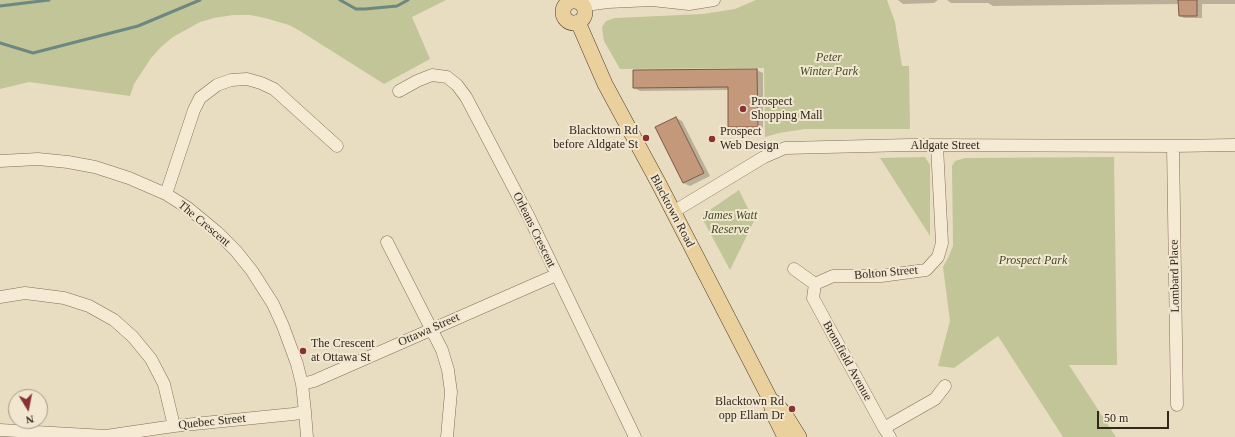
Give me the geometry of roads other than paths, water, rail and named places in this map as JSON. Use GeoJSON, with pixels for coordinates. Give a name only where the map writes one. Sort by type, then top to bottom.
{"type":"FeatureCollection","features":[{"type":"Feature","properties":{"kind":"main road"},"geometry":{"type":"LineString","coordinates":[[567,1],[579,1],[585,6],[586,10],[584,18],[578,22],[571,22],[565,18],[563,11],[567,1]]}},
{"type":"Feature","properties":{"kind":"main road","name":"Blacktown Road"},"geometry":{"type":"LineString","coordinates":[[578,22],[605,84],[769,397],[774,415],[784,437]]}},
{"type":"Feature","properties":{"kind":"main road","name":"Blacktown Road"},"geometry":{"type":"LineString","coordinates":[[769,397],[784,413],[798,437]]}},
{"type":"Feature","properties":{"kind":"street"},"geometry":{"type":"LineString","coordinates":[[585,6],[593,4],[652,0],[689,4],[714,0]]}},
{"type":"Feature","properties":{"kind":"street","name":"Orleans Crescent"},"geometry":{"type":"LineString","coordinates":[[399,91],[432,75],[447,77],[457,85],[466,97],[525,210],[635,437]]}},
{"type":"Feature","properties":{"kind":"street"},"geometry":{"type":"LineString","coordinates":[[166,194],[194,110],[200,98],[217,85],[231,80],[247,79],[261,83],[274,90],[337,146]]}},
{"type":"Feature","properties":{"kind":"street","name":"Aldgate Street"},"geometry":{"type":"LineString","coordinates":[[673,212],[758,160],[786,148],[903,145],[1235,145]]}},
{"type":"Feature","properties":{"kind":"street","name":"Bolton Street"},"geometry":{"type":"LineString","coordinates":[[815,284],[833,276],[881,276],[926,270],[938,257],[942,243],[937,146]]}},
{"type":"Feature","properties":{"kind":"street","name":"Lombard Place"},"geometry":{"type":"LineString","coordinates":[[1173,146],[1177,405]]}},
{"type":"Feature","properties":{"kind":"street","name":"The Crescent"},"geometry":{"type":"LineString","coordinates":[[0,162],[38,159],[95,167],[129,178],[166,194],[188,208],[217,232],[236,251],[252,271],[273,304],[283,326],[297,364],[302,384],[306,437]]}},
{"type":"Feature","properties":{"kind":"street"},"geometry":{"type":"LineString","coordinates":[[387,242],[442,350],[448,370],[451,392],[447,437]]}},
{"type":"Feature","properties":{"kind":"street"},"geometry":{"type":"LineString","coordinates":[[794,269],[815,284]]}},
{"type":"Feature","properties":{"kind":"street","name":"Ottawa Street"},"geometry":{"type":"LineString","coordinates":[[302,384],[314,381],[556,275]]}},
{"type":"Feature","properties":{"kind":"street","name":"Bromfield Avenue"},"geometry":{"type":"LineString","coordinates":[[815,284],[812,298],[887,432]]}},
{"type":"Feature","properties":{"kind":"street"},"geometry":{"type":"LineString","coordinates":[[0,297],[25,294],[64,298],[89,306],[114,320],[133,337],[151,359],[164,384],[174,426]]}},
{"type":"Feature","properties":{"kind":"street"},"geometry":{"type":"LineString","coordinates":[[887,432],[935,399],[945,386]]}},
{"type":"Feature","properties":{"kind":"street","name":"Quebec Street"},"geometry":{"type":"LineString","coordinates":[[0,430],[106,436],[174,426],[305,412]]}},
{"type":"Feature","properties":{"kind":"waterway"},"geometry":{"type":"LineString","coordinates":[[0,6],[49,0]]}},
{"type":"Feature","properties":{"kind":"waterway"},"geometry":{"type":"LineString","coordinates":[[0,43],[33,53],[138,26],[200,0]]}},
{"type":"Feature","properties":{"kind":"waterway"},"geometry":{"type":"LineString","coordinates":[[340,0],[356,9],[397,6],[408,0]]}},
{"type":"Feature","properties":{"kind":"place","name":"Prospect Shopping Mall"},"geometry":{"type":"Point","coordinates":[743,109]}},
{"type":"Feature","properties":{"kind":"place","name":"Blacktown Rd before Aldgate St"},"geometry":{"type":"Point","coordinates":[646,138]}},
{"type":"Feature","properties":{"kind":"place","name":"Prospect Web Design"},"geometry":{"type":"Point","coordinates":[712,139]}},
{"type":"Feature","properties":{"kind":"place","name":"The Crescent at Ottawa St"},"geometry":{"type":"Point","coordinates":[303,351]}},
{"type":"Feature","properties":{"kind":"place","name":"Blacktown Rd opp Ellam Dr"},"geometry":{"type":"Point","coordinates":[792,409]}},
{"type":"Feature","properties":{"kind":"park label","name":"Peter Winter Park"},"geometry":{"type":"Point","coordinates":[829,65]}},
{"type":"Feature","properties":{"kind":"park label","name":"James Watt Reserve"},"geometry":{"type":"Point","coordinates":[730,223]}},
{"type":"Feature","properties":{"kind":"park label","name":"Prospect Park"},"geometry":{"type":"Point","coordinates":[1033,261]}}]}
